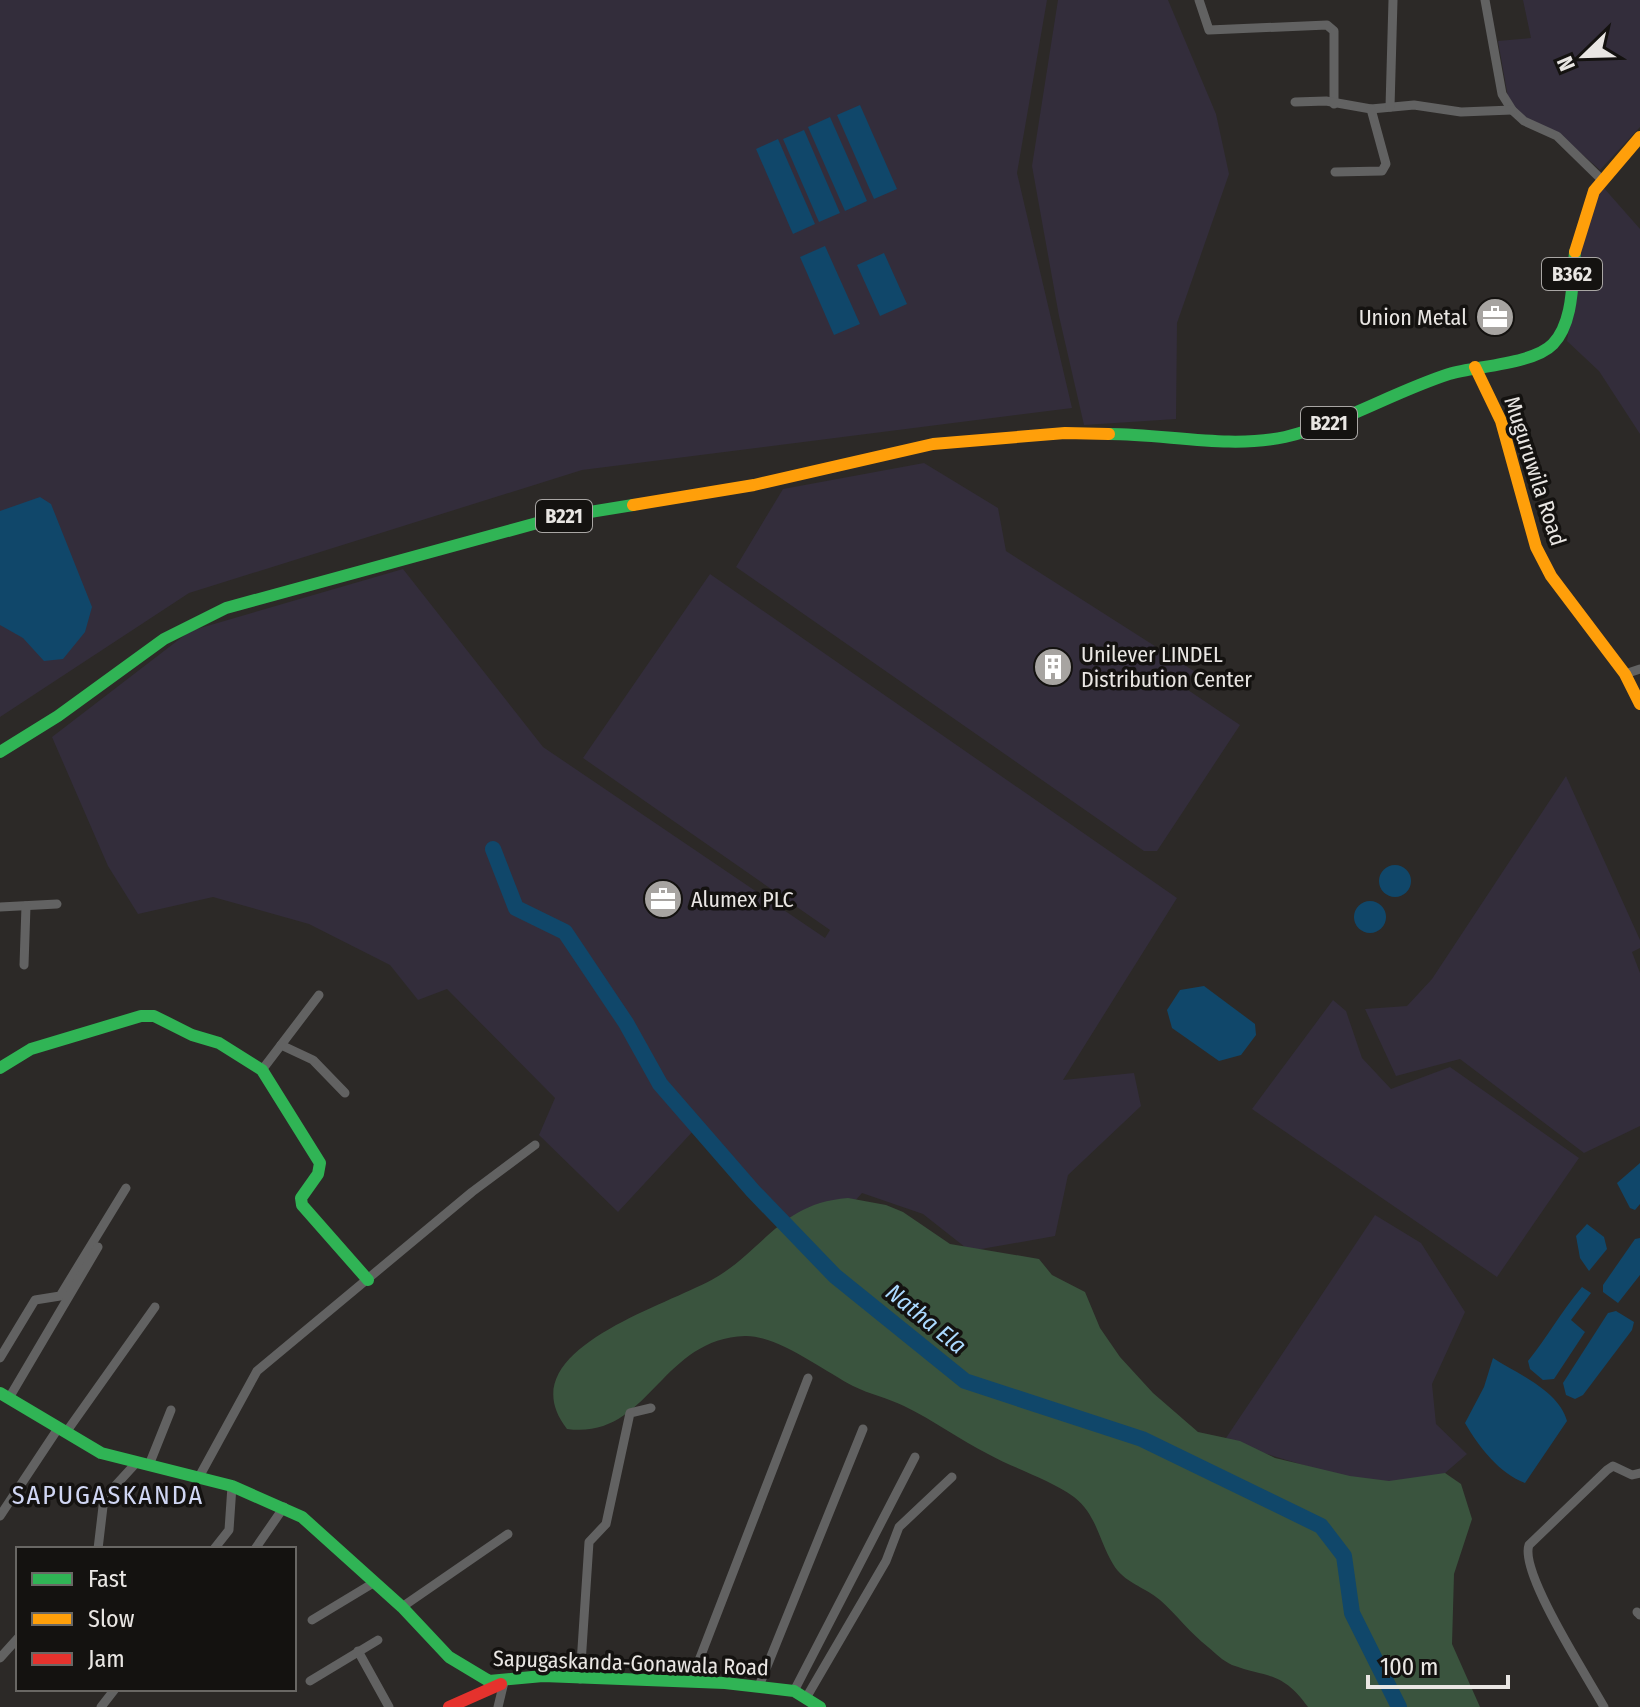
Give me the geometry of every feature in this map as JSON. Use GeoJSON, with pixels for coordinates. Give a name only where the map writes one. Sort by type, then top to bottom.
{"type":"FeatureCollection","features":[{"type":"Feature","properties":{"kind":"street"},"geometry":{"type":"LineString","coordinates":[[1199,0],[1209,30],[1327,25],[1334,31],[1334,104]]}},
{"type":"Feature","properties":{"kind":"street"},"geometry":{"type":"LineString","coordinates":[[1390,107],[1393,0]]}},
{"type":"Feature","properties":{"kind":"street"},"geometry":{"type":"LineString","coordinates":[[1485,0],[1502,94],[1512,110],[1524,121],[1557,136],[1602,180]]}},
{"type":"Feature","properties":{"kind":"street"},"geometry":{"type":"LineString","coordinates":[[1295,102],[1326,101],[1371,109],[1414,105],[1461,112],[1512,110]]}},
{"type":"Feature","properties":{"kind":"street"},"geometry":{"type":"LineString","coordinates":[[1335,172],[1382,171],[1386,164],[1371,109]]}},
{"type":"Feature","properties":{"kind":"street","name":"B362"},"geometry":{"type":"LineString","coordinates":[[1475,367],[1545,352],[1560,337],[1570,310],[1572,268],[1581,226],[1602,180],[1640,137]]}},
{"type":"Feature","properties":{"kind":"street","name":"Muguruwila Road"},"geometry":{"type":"LineString","coordinates":[[1475,367],[1501,421],[1536,547],[1551,576],[1625,674],[1640,704]]}},
{"type":"Feature","properties":{"kind":"street","name":"B221"},"geometry":{"type":"LineString","coordinates":[[0,752],[50,724],[153,643],[198,619],[559,517],[754,485],[889,451],[973,438],[1065,433],[1147,434],[1237,441],[1284,437],[1475,367]]}},
{"type":"Feature","properties":{"kind":"street"},"geometry":{"type":"LineString","coordinates":[[1625,674],[1640,669]]}},
{"type":"Feature","properties":{"kind":"street"},"geometry":{"type":"LineString","coordinates":[[0,907],[57,904]]}},
{"type":"Feature","properties":{"kind":"street"},"geometry":{"type":"LineString","coordinates":[[24,965],[26,906]]}},
{"type":"Feature","properties":{"kind":"street"},"geometry":{"type":"LineString","coordinates":[[262,1070],[319,995]]}},
{"type":"Feature","properties":{"kind":"street"},"geometry":{"type":"LineString","coordinates":[[0,1068],[31,1049],[149,1015],[219,1043],[262,1070],[320,1163],[318,1174],[301,1198],[302,1205],[368,1280]]}},
{"type":"Feature","properties":{"kind":"street"},"geometry":{"type":"LineString","coordinates":[[281,1045],[313,1060],[345,1093]]}},
{"type":"Feature","properties":{"kind":"street"},"geometry":{"type":"LineString","coordinates":[[199,1477],[257,1371],[472,1192],[535,1145]]}},
{"type":"Feature","properties":{"kind":"street"},"geometry":{"type":"LineString","coordinates":[[0,1358],[35,1300],[60,1296],[126,1188]]}},
{"type":"Feature","properties":{"kind":"street"},"geometry":{"type":"LineString","coordinates":[[4,1395],[98,1247]]}},
{"type":"Feature","properties":{"kind":"street"},"geometry":{"type":"LineString","coordinates":[[0,1516],[155,1307]]}},
{"type":"Feature","properties":{"kind":"street"},"geometry":{"type":"LineString","coordinates":[[691,1681],[808,1378]]}},
{"type":"Feature","properties":{"kind":"street","name":"Sapugaskanda-Gonawala Road"},"geometry":{"type":"LineString","coordinates":[[4,1395],[101,1453],[232,1486],[284,1507],[315,1527],[402,1607],[460,1667],[489,1681],[543,1676],[759,1686],[794,1691],[820,1707]]}},
{"type":"Feature","properties":{"kind":"street"},"geometry":{"type":"LineString","coordinates":[[580,1679],[589,1542],[606,1524],[630,1413],[651,1408]]}},
{"type":"Feature","properties":{"kind":"street"},"geometry":{"type":"LineString","coordinates":[[98,1547],[104,1498],[143,1464],[171,1410]]}},
{"type":"Feature","properties":{"kind":"street"},"geometry":{"type":"LineString","coordinates":[[759,1686],[863,1429]]}},
{"type":"Feature","properties":{"kind":"street"},"geometry":{"type":"LineString","coordinates":[[794,1691],[915,1457]]}},
{"type":"Feature","properties":{"kind":"street"},"geometry":{"type":"LineString","coordinates":[[1604,1707],[1535,1583],[1526,1552],[1529,1545],[1607,1470],[1613,1466],[1632,1475],[1640,1473]]}},
{"type":"Feature","properties":{"kind":"street"},"geometry":{"type":"LineString","coordinates":[[806,1698],[886,1561],[899,1527],[952,1477]]}},
{"type":"Feature","properties":{"kind":"street"},"geometry":{"type":"LineString","coordinates":[[216,1547],[229,1530],[232,1486]]}},
{"type":"Feature","properties":{"kind":"street"},"geometry":{"type":"LineString","coordinates":[[256,1547],[284,1507]]}},
{"type":"Feature","properties":{"kind":"street"},"geometry":{"type":"LineString","coordinates":[[402,1607],[508,1534]]}},
{"type":"Feature","properties":{"kind":"street"},"geometry":{"type":"LineString","coordinates":[[312,1620],[375,1582]]}},
{"type":"Feature","properties":{"kind":"street"},"geometry":{"type":"LineString","coordinates":[[0,1658],[16,1640]]}},
{"type":"Feature","properties":{"kind":"street"},"geometry":{"type":"LineString","coordinates":[[310,1681],[378,1640]]}},
{"type":"Feature","properties":{"kind":"street"},"geometry":{"type":"LineString","coordinates":[[358,1651],[389,1707]]}},
{"type":"Feature","properties":{"kind":"street"},"geometry":{"type":"LineString","coordinates":[[449,1707],[504,1682]]}},
{"type":"Feature","properties":{"kind":"street"},"geometry":{"type":"LineString","coordinates":[[498,1707],[504,1682]]}},
{"type":"Feature","properties":{"kind":"street"},"geometry":{"type":"LineString","coordinates":[[101,1707],[113,1691]]}},
{"type":"Feature","properties":{"kind":"shaded area"},"geometry":{"type":"Polygon","coordinates":[[[0,0],[1047,0],[1017,173],[1072,408],[582,470],[189,593],[0,717],[0,0]]]}},
{"type":"Feature","properties":{"kind":"shaded area"},"geometry":{"type":"Polygon","coordinates":[[[1058,0],[1168,0],[1216,114],[1229,174],[1177,323],[1176,419],[1084,425],[1059,316],[1032,166],[1058,0]]]}},
{"type":"Feature","properties":{"kind":"shaded area"},"geometry":{"type":"Polygon","coordinates":[[[1523,0],[1640,0],[1640,127],[1600,170],[1560,135],[1518,113],[1509,103],[1498,41],[1531,38],[1523,0]]]}},
{"type":"Feature","properties":{"kind":"shaded area"},"geometry":{"type":"Polygon","coordinates":[[[1603,187],[1640,229],[1640,434],[1599,371],[1567,341],[1582,244],[1592,208],[1603,187]]]}},
{"type":"Feature","properties":{"kind":"shaded area"},"geometry":{"type":"Polygon","coordinates":[[[924,463],[998,508],[1006,551],[1194,671],[1182,686],[1240,725],[1157,851],[1144,851],[736,567],[783,489],[924,463]]]}},
{"type":"Feature","properties":{"kind":"shaded area"},"geometry":{"type":"Polygon","coordinates":[[[403,569],[543,747],[825,938],[830,930],[583,758],[710,574],[1177,898],[1063,1080],[1134,1073],[1141,1106],[1068,1175],[1055,1236],[970,1251],[923,1214],[862,1193],[807,1255],[708,1135],[695,1129],[618,1212],[539,1135],[555,1098],[447,989],[418,1000],[390,965],[309,924],[213,897],[138,914],[108,866],[52,737],[190,631],[403,569]]]}},
{"type":"Feature","properties":{"kind":"shaded area"},"geometry":{"type":"Polygon","coordinates":[[[1566,776],[1640,940],[1640,948],[1632,952],[1640,973],[1640,1126],[1584,1153],[1460,1059],[1396,1076],[1365,1009],[1407,1006],[1432,979],[1566,776]]]}},
{"type":"Feature","properties":{"kind":"shaded area"},"geometry":{"type":"Polygon","coordinates":[[[1333,1000],[1346,1011],[1362,1058],[1391,1089],[1450,1067],[1579,1158],[1497,1277],[1252,1109],[1333,1000]]]}},
{"type":"Feature","properties":{"kind":"shaded area"},"geometry":{"type":"Polygon","coordinates":[[[1375,1215],[1421,1243],[1465,1312],[1432,1384],[1436,1424],[1467,1454],[1415,1499],[1224,1441],[1375,1215]]]}},
{"type":"Feature","properties":{"kind":"green space"},"geometry":{"type":"Polygon","coordinates":[[[848,1198],[886,1205],[903,1212],[950,1244],[1039,1259],[1052,1275],[1085,1292],[1100,1328],[1120,1357],[1153,1393],[1198,1432],[1240,1441],[1275,1458],[1350,1476],[1389,1481],[1445,1473],[1461,1484],[1472,1519],[1454,1574],[1452,1644],[1480,1707],[1308,1707],[1282,1681],[1222,1659],[1160,1600],[1123,1576],[1108,1555],[1093,1520],[1074,1497],[988,1454],[915,1411],[853,1386],[800,1355],[758,1337],[716,1341],[692,1353],[617,1420],[595,1428],[567,1429],[554,1400],[558,1375],[576,1352],[603,1332],[720,1275],[791,1217],[807,1208],[848,1198]]]}},
{"type":"Feature","properties":{"kind":"water"},"geometry":{"type":"Polygon","coordinates":[[[860,105],[897,189],[874,199],[837,115],[860,105]]]}},
{"type":"Feature","properties":{"kind":"water"},"geometry":{"type":"Polygon","coordinates":[[[830,117],[867,201],[845,211],[808,127],[830,117]]]}},
{"type":"Feature","properties":{"kind":"water"},"geometry":{"type":"Polygon","coordinates":[[[804,130],[840,213],[819,222],[783,139],[804,130]]]}},
{"type":"Feature","properties":{"kind":"water"},"geometry":{"type":"Polygon","coordinates":[[[778,139],[815,224],[793,234],[756,149],[778,139]]]}},
{"type":"Feature","properties":{"kind":"water"},"geometry":{"type":"Polygon","coordinates":[[[825,246],[860,324],[834,335],[800,257],[825,246]]]}},
{"type":"Feature","properties":{"kind":"water"},"geometry":{"type":"Polygon","coordinates":[[[884,253],[907,304],[880,316],[857,265],[884,253]]]}},
{"type":"Feature","properties":{"kind":"water"},"geometry":{"type":"Polygon","coordinates":[[[40,497],[51,504],[92,607],[85,632],[63,659],[44,661],[23,638],[0,625],[0,511],[40,497]]]}},
{"type":"Feature","properties":{"kind":"water"},"geometry":{"type":"Polygon","coordinates":[[[1395,865],[1407,869],[1411,881],[1407,893],[1395,897],[1383,893],[1379,881],[1383,869],[1395,865]]]}},
{"type":"Feature","properties":{"kind":"water"},"geometry":{"type":"Polygon","coordinates":[[[1370,901],[1382,905],[1386,917],[1382,929],[1370,933],[1358,929],[1354,917],[1358,905],[1370,901]]]}},
{"type":"Feature","properties":{"kind":"water"},"geometry":{"type":"Polygon","coordinates":[[[1204,986],[1255,1024],[1256,1035],[1241,1055],[1219,1061],[1172,1028],[1167,1010],[1180,990],[1204,986]]]}},
{"type":"Feature","properties":{"kind":"water"},"geometry":{"type":"Polygon","coordinates":[[[1640,1163],[1640,1204],[1635,1210],[1630,1208],[1617,1183],[1640,1163]]]}},
{"type":"Feature","properties":{"kind":"water"},"geometry":{"type":"Polygon","coordinates":[[[1587,1224],[1604,1237],[1607,1249],[1589,1271],[1580,1258],[1576,1236],[1587,1224]]]}},
{"type":"Feature","properties":{"kind":"water"},"geometry":{"type":"Polygon","coordinates":[[[1640,1238],[1640,1275],[1618,1303],[1603,1292],[1603,1285],[1635,1239],[1640,1238]]]}},
{"type":"Feature","properties":{"kind":"water"},"geometry":{"type":"Polygon","coordinates":[[[1582,1287],[1591,1293],[1571,1320],[1585,1332],[1554,1379],[1543,1380],[1530,1369],[1528,1361],[1582,1287]]]}},
{"type":"Feature","properties":{"kind":"water"},"geometry":{"type":"Polygon","coordinates":[[[1616,1311],[1634,1322],[1632,1330],[1583,1395],[1575,1399],[1566,1395],[1563,1383],[1608,1313],[1616,1311]]]}},
{"type":"Feature","properties":{"kind":"water"},"geometry":{"type":"Polygon","coordinates":[[[1493,1358],[1547,1392],[1563,1410],[1567,1421],[1525,1483],[1490,1458],[1465,1423],[1484,1387],[1493,1358]]]}},
{"type":"Feature","properties":{"kind":"waterway","name":"Natha Ela"},"geometry":{"type":"LineString","coordinates":[[493,849],[516,908],[565,932],[626,1023],[660,1084],[753,1191],[835,1276],[965,1381],[1142,1439],[1321,1526],[1344,1556],[1352,1613],[1399,1707]]}},
{"type":"Feature","properties":{"kind":"traffic: fast"},"geometry":{"type":"LineString","coordinates":[[1109,434],[1242,442],[1285,437],[1327,424],[1449,374],[1533,356],[1553,344],[1565,324],[1571,301],[1575,252]]}},
{"type":"Feature","properties":{"kind":"traffic: fast"},"geometry":{"type":"LineString","coordinates":[[0,752],[58,716],[164,639],[226,608],[559,517],[633,505]]}},
{"type":"Feature","properties":{"kind":"traffic: fast"},"geometry":{"type":"LineString","coordinates":[[0,1068],[31,1049],[141,1016],[154,1016],[192,1035],[219,1043],[262,1070],[320,1163],[318,1174],[301,1198],[302,1205],[368,1280]]}},
{"type":"Feature","properties":{"kind":"traffic: fast"},"geometry":{"type":"LineString","coordinates":[[0,1393],[101,1453],[232,1486],[302,1517],[402,1607],[449,1657],[489,1681],[543,1676],[725,1683],[794,1691],[820,1707]]}},
{"type":"Feature","properties":{"kind":"traffic: slow"},"geometry":{"type":"LineString","coordinates":[[1575,252],[1594,191],[1640,137]]}},
{"type":"Feature","properties":{"kind":"traffic: slow"},"geometry":{"type":"LineString","coordinates":[[1475,367],[1501,421],[1536,547],[1551,576],[1625,674],[1640,704]]}},
{"type":"Feature","properties":{"kind":"traffic: slow"},"geometry":{"type":"LineString","coordinates":[[633,505],[754,485],[933,444],[1065,433],[1109,434]]}},
{"type":"Feature","properties":{"kind":"traffic: jam"},"geometry":{"type":"LineString","coordinates":[[449,1707],[501,1684]]}},
{"type":"Feature","properties":{"kind":"place","name":"Union Metal"},"geometry":{"type":"Point","coordinates":[1495,317]}},
{"type":"Feature","properties":{"kind":"place","name":"Unilever LINDEL Distribution Center"},"geometry":{"type":"Point","coordinates":[1053,667]}},
{"type":"Feature","properties":{"kind":"place","name":"Alumex PLC"},"geometry":{"type":"Point","coordinates":[663,899]}},
{"type":"Feature","properties":{"kind":"district","name":"SAPUGASKANDA"},"geometry":{"type":"Point","coordinates":[108,1495]}}]}
